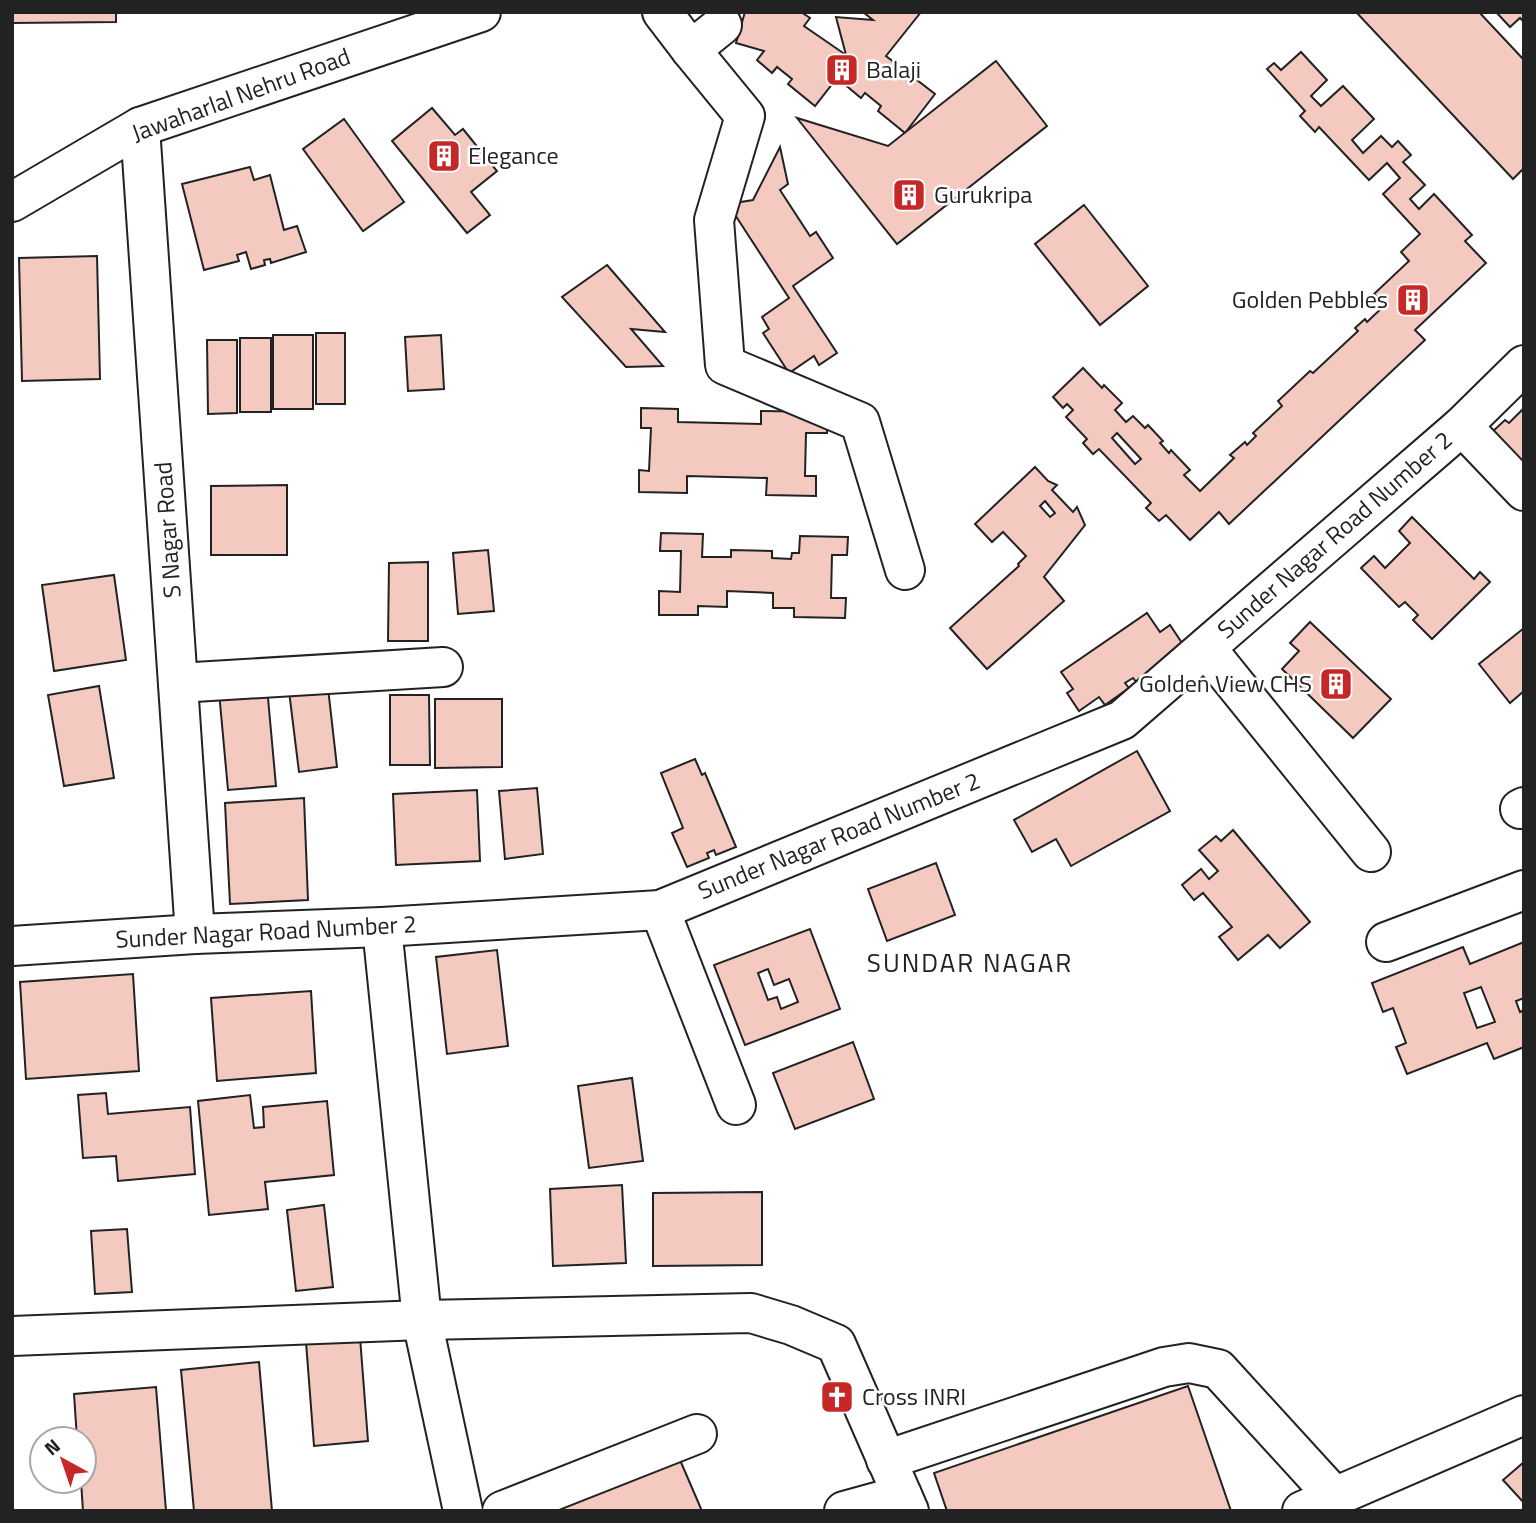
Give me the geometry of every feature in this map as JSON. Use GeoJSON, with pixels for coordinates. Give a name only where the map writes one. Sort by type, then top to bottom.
{"type":"FeatureCollection","features":[{"type":"Feature","properties":{"kind":"street","name":"Jawaharlal Nehru Road"},"geometry":{"type":"LineString","coordinates":[[12,202],[140,127],[481,12]]}},
{"type":"Feature","properties":{"kind":"street"},"geometry":{"type":"LineString","coordinates":[[662,12],[745,116],[714,220],[725,365],[860,422],[905,570]]}},
{"type":"Feature","properties":{"kind":"street"},"geometry":{"type":"LineString","coordinates":[[691,50],[722,25]]}},
{"type":"Feature","properties":{"kind":"street","name":"S Nagar Road"},"geometry":{"type":"LineString","coordinates":[[140,127],[195,934]]}},
{"type":"Feature","properties":{"kind":"street","name":"Sunder Nagar Road Number 2"},"geometry":{"type":"LineString","coordinates":[[12,946],[660,910],[1122,720],[1461,426],[1524,365]]}},
{"type":"Feature","properties":{"kind":"street"},"geometry":{"type":"LineString","coordinates":[[1461,426],[1524,491]]}},
{"type":"Feature","properties":{"kind":"street"},"geometry":{"type":"LineString","coordinates":[[1206,648],[1371,852]]}},
{"type":"Feature","properties":{"kind":"street"},"geometry":{"type":"LineString","coordinates":[[178,683],[443,667]]}},
{"type":"Feature","properties":{"kind":"street"},"geometry":{"type":"LineString","coordinates":[[1386,942],[1524,890]]}},
{"type":"Feature","properties":{"kind":"street"},"geometry":{"type":"LineString","coordinates":[[660,910],[736,1105]]}},
{"type":"Feature","properties":{"kind":"street"},"geometry":{"type":"LineString","coordinates":[[382,927],[422,1320],[463,1511]]}},
{"type":"Feature","properties":{"kind":"street"},"geometry":{"type":"LineString","coordinates":[[12,1336],[422,1320],[751,1313],[836,1343],[906,1503],[844,1511]]}},
{"type":"Feature","properties":{"kind":"street"},"geometry":{"type":"LineString","coordinates":[[886,1460],[1164,1367],[1189,1363],[1219,1369],[1318,1504],[1524,1415]]}},
{"type":"Feature","properties":{"kind":"street"},"geometry":{"type":"LineString","coordinates":[[502,1511],[697,1434]]}},
{"type":"Feature","properties":{"kind":"building"},"geometry":{"type":"Polygon","coordinates":[[[12,12],[116,12],[116,22],[12,23],[12,12]]]}},
{"type":"Feature","properties":{"kind":"building","name":"Balaji"},"geometry":{"type":"Polygon","coordinates":[[[745,12],[801,12],[810,18],[804,26],[846,55],[836,17],[873,20],[863,12],[921,12],[886,56],[935,94],[905,133],[878,111],[881,106],[865,93],[861,98],[837,78],[815,106],[788,84],[792,79],[777,67],[772,73],[757,60],[764,51],[736,43],[745,12]]]}},
{"type":"Feature","properties":{"kind":"building"},"geometry":{"type":"Polygon","coordinates":[[[1356,12],[1479,12],[1524,60],[1524,168],[1513,179],[1356,12]]]}},
{"type":"Feature","properties":{"kind":"building"},"geometry":{"type":"Polygon","coordinates":[[[1496,12],[1524,12],[1524,22],[1520,18],[1510,27],[1496,12]]]}},
{"type":"Feature","properties":{"kind":"building","name":"Golden Pebbles"},"geometry":{"type":"Polygon","coordinates":[[[1301,52],[1327,80],[1311,96],[1321,106],[1343,86],[1374,119],[1352,140],[1363,153],[1381,136],[1392,147],[1398,141],[1411,155],[1403,162],[1425,185],[1410,199],[1419,209],[1434,194],[1472,235],[1465,241],[1486,263],[1415,330],[1425,340],[1229,524],[1219,512],[1190,540],[1166,515],[1159,521],[1146,508],[1151,503],[1099,449],[1093,454],[1083,443],[1087,439],[1066,417],[1073,410],[1067,404],[1063,408],[1053,397],[1083,368],[1102,388],[1104,385],[1122,403],[1115,410],[1126,422],[1133,416],[1145,428],[1148,425],[1163,441],[1160,443],[1169,453],[1171,450],[1190,470],[1184,475],[1200,491],[1234,458],[1230,455],[1245,442],[1247,445],[1256,436],[1253,433],[1282,406],[1278,401],[1358,331],[1355,328],[1365,319],[1367,322],[1385,305],[1374,294],[1409,261],[1401,252],[1420,234],[1383,194],[1400,178],[1387,163],[1369,180],[1319,127],[1315,132],[1300,116],[1305,111],[1267,69],[1274,63],[1281,70],[1301,52]],[[1117,433],[1112,438],[1135,464],[1141,459],[1117,433]]]}},
{"type":"Feature","properties":{"kind":"building","name":"Gurukripa"},"geometry":{"type":"Polygon","coordinates":[[[996,61],[1047,126],[897,244],[797,118],[888,146],[996,61]]]}},
{"type":"Feature","properties":{"kind":"building","name":"Elegance"},"geometry":{"type":"Polygon","coordinates":[[[432,108],[455,135],[463,129],[497,171],[471,192],[490,215],[467,233],[392,141],[432,108]]]}},
{"type":"Feature","properties":{"kind":"building"},"geometry":{"type":"Polygon","coordinates":[[[344,119],[404,202],[363,231],[303,149],[344,119]]]}},
{"type":"Feature","properties":{"kind":"building"},"geometry":{"type":"Polygon","coordinates":[[[780,147],[788,184],[780,190],[810,236],[816,232],[833,258],[793,286],[837,353],[819,365],[814,356],[789,373],[763,333],[769,329],[762,317],[789,298],[728,204],[753,200],[780,147]]]}},
{"type":"Feature","properties":{"kind":"building"},"geometry":{"type":"Polygon","coordinates":[[[250,167],[254,180],[270,175],[284,230],[297,226],[306,252],[271,263],[270,259],[264,260],[265,265],[251,269],[246,252],[237,255],[239,261],[204,270],[182,184],[250,167]]]}},
{"type":"Feature","properties":{"kind":"building"},"geometry":{"type":"Polygon","coordinates":[[[1084,205],[1148,286],[1100,325],[1035,244],[1084,205]]]}},
{"type":"Feature","properties":{"kind":"building"},"geometry":{"type":"Polygon","coordinates":[[[97,256],[100,379],[22,381],[19,258],[97,256]]]}},
{"type":"Feature","properties":{"kind":"building"},"geometry":{"type":"Polygon","coordinates":[[[607,265],[665,332],[631,329],[663,366],[626,367],[562,297],[607,265]]]}},
{"type":"Feature","properties":{"kind":"building"},"geometry":{"type":"Polygon","coordinates":[[[316,333],[345,333],[345,404],[316,404],[316,333]]]}},
{"type":"Feature","properties":{"kind":"building"},"geometry":{"type":"Polygon","coordinates":[[[273,335],[313,335],[313,409],[273,409],[273,335]]]}},
{"type":"Feature","properties":{"kind":"building"},"geometry":{"type":"Polygon","coordinates":[[[441,335],[444,389],[408,391],[405,337],[441,335]]]}},
{"type":"Feature","properties":{"kind":"building"},"geometry":{"type":"Polygon","coordinates":[[[240,338],[271,338],[271,412],[240,412],[240,338]]]}},
{"type":"Feature","properties":{"kind":"building"},"geometry":{"type":"Polygon","coordinates":[[[207,340],[237,340],[237,413],[208,414],[207,340]]]}},
{"type":"Feature","properties":{"kind":"building"},"geometry":{"type":"Polygon","coordinates":[[[641,408],[678,409],[678,422],[761,424],[761,411],[827,412],[827,433],[806,433],[805,476],[816,476],[816,496],[766,495],[767,478],[687,476],[687,493],[639,492],[639,470],[649,471],[651,428],[641,428],[641,408]]]}},
{"type":"Feature","properties":{"kind":"building"},"geometry":{"type":"Polygon","coordinates":[[[1524,408],[1524,472],[1492,432],[1505,420],[1509,423],[1524,408]]]}},
{"type":"Feature","properties":{"kind":"building"},"geometry":{"type":"Polygon","coordinates":[[[1035,467],[1048,481],[1057,485],[1052,490],[1073,512],[1077,507],[1085,525],[1044,577],[1064,601],[987,669],[950,628],[1019,566],[1026,556],[1003,532],[992,542],[975,524],[1035,467]],[[1045,501],[1040,506],[1050,517],[1055,513],[1045,501]]]}},
{"type":"Feature","properties":{"kind":"building"},"geometry":{"type":"Polygon","coordinates":[[[287,485],[287,555],[211,555],[211,486],[287,485]]]}},
{"type":"Feature","properties":{"kind":"building"},"geometry":{"type":"Polygon","coordinates":[[[1412,517],[1474,579],[1480,572],[1490,582],[1432,639],[1413,620],[1418,615],[1405,602],[1399,607],[1361,568],[1374,556],[1385,568],[1410,543],[1399,531],[1412,517]]]}},
{"type":"Feature","properties":{"kind":"building"},"geometry":{"type":"Polygon","coordinates":[[[661,533],[703,534],[702,557],[731,557],[731,550],[772,551],[772,558],[791,559],[792,553],[799,553],[800,536],[848,537],[847,555],[832,555],[831,598],[846,598],[845,618],[794,617],[794,608],[773,608],[773,593],[727,591],[727,607],[698,606],[698,615],[659,615],[659,591],[680,592],[681,551],[660,551],[661,533]]]}},
{"type":"Feature","properties":{"kind":"building"},"geometry":{"type":"Polygon","coordinates":[[[488,550],[494,611],[458,614],[453,553],[488,550]]]}},
{"type":"Feature","properties":{"kind":"building"},"geometry":{"type":"Polygon","coordinates":[[[428,562],[428,641],[388,641],[389,563],[428,562]]]}},
{"type":"Feature","properties":{"kind":"building"},"geometry":{"type":"Polygon","coordinates":[[[114,575],[126,660],[54,671],[42,585],[114,575]]]}},
{"type":"Feature","properties":{"kind":"building"},"geometry":{"type":"Polygon","coordinates":[[[1147,613],[1160,632],[1170,625],[1186,649],[1137,683],[1133,678],[1125,683],[1129,688],[1105,705],[1099,697],[1079,711],[1067,693],[1073,689],[1061,672],[1147,613]]]}},
{"type":"Feature","properties":{"kind":"building","name":"Golden View CHS"},"geometry":{"type":"Polygon","coordinates":[[[1310,622],[1391,699],[1353,738],[1282,669],[1299,651],[1290,643],[1310,622]]]}},
{"type":"Feature","properties":{"kind":"building"},"geometry":{"type":"Polygon","coordinates":[[[1524,628],[1524,691],[1510,703],[1479,664],[1524,628]]]}},
{"type":"Feature","properties":{"kind":"building"},"geometry":{"type":"Polygon","coordinates":[[[327,679],[337,767],[299,772],[288,683],[327,679]]]}},
{"type":"Feature","properties":{"kind":"building"},"geometry":{"type":"Polygon","coordinates":[[[99,686],[114,778],[64,786],[48,695],[99,686]]]}},
{"type":"Feature","properties":{"kind":"building"},"geometry":{"type":"Polygon","coordinates":[[[267,687],[276,786],[228,790],[219,692],[267,687]]]}},
{"type":"Feature","properties":{"kind":"building"},"geometry":{"type":"Polygon","coordinates":[[[390,695],[429,695],[430,765],[390,765],[390,695]]]}},
{"type":"Feature","properties":{"kind":"building"},"geometry":{"type":"Polygon","coordinates":[[[435,699],[502,699],[502,767],[435,768],[435,699]]]}},
{"type":"Feature","properties":{"kind":"building"},"geometry":{"type":"Polygon","coordinates":[[[1137,751],[1170,811],[1071,866],[1056,839],[1032,852],[1014,820],[1137,751]]]}},
{"type":"Feature","properties":{"kind":"building"},"geometry":{"type":"Polygon","coordinates":[[[695,759],[702,775],[705,773],[736,847],[716,855],[714,850],[707,853],[709,858],[687,867],[672,833],[683,828],[661,773],[695,759]]]}},
{"type":"Feature","properties":{"kind":"building"},"geometry":{"type":"Polygon","coordinates":[[[537,788],[543,854],[505,859],[499,791],[537,788]]]}},
{"type":"Feature","properties":{"kind":"building"},"geometry":{"type":"Polygon","coordinates":[[[477,790],[480,861],[396,865],[393,794],[477,790]]]}},
{"type":"Feature","properties":{"kind":"building"},"geometry":{"type":"Polygon","coordinates":[[[304,798],[308,900],[230,904],[225,803],[304,798]]]}},
{"type":"Feature","properties":{"kind":"building"},"geometry":{"type":"Polygon","coordinates":[[[1233,830],[1310,922],[1280,948],[1268,935],[1238,960],[1219,937],[1232,927],[1203,893],[1194,900],[1182,885],[1201,869],[1209,879],[1218,871],[1199,850],[1216,836],[1221,841],[1233,830]]]}},
{"type":"Feature","properties":{"kind":"building"},"geometry":{"type":"Polygon","coordinates":[[[936,863],[955,915],[887,941],[868,889],[936,863]]]}},
{"type":"Feature","properties":{"kind":"building"},"geometry":{"type":"Polygon","coordinates":[[[810,929],[840,1009],[745,1045],[714,965],[810,929]],[[768,969],[758,973],[768,1000],[777,997],[781,1009],[798,1002],[789,979],[774,985],[768,969]]]}},
{"type":"Feature","properties":{"kind":"building"},"geometry":{"type":"Polygon","coordinates":[[[1524,942],[1524,998],[1516,1001],[1520,1012],[1524,1010],[1524,1047],[1494,1059],[1487,1043],[1407,1074],[1396,1047],[1406,1043],[1393,1008],[1383,1012],[1372,983],[1463,947],[1470,964],[1524,942]],[[1481,987],[1464,993],[1477,1028],[1495,1022],[1481,987]]]}},
{"type":"Feature","properties":{"kind":"building"},"geometry":{"type":"Polygon","coordinates":[[[497,950],[508,1046],[447,1054],[436,957],[497,950]]]}},
{"type":"Feature","properties":{"kind":"building"},"geometry":{"type":"Polygon","coordinates":[[[133,974],[139,1071],[26,1079],[20,982],[133,974]]]}},
{"type":"Feature","properties":{"kind":"building"},"geometry":{"type":"Polygon","coordinates":[[[311,991],[316,1073],[217,1081],[211,998],[311,991]]]}},
{"type":"Feature","properties":{"kind":"building"},"geometry":{"type":"Polygon","coordinates":[[[853,1042],[874,1099],[795,1129],[773,1073],[853,1042]]]}},
{"type":"Feature","properties":{"kind":"building"},"geometry":{"type":"Polygon","coordinates":[[[632,1078],[643,1161],[589,1168],[578,1086],[632,1078]]]}},
{"type":"Feature","properties":{"kind":"building"},"geometry":{"type":"Polygon","coordinates":[[[106,1093],[108,1114],[190,1107],[195,1174],[118,1181],[116,1156],[83,1158],[78,1095],[106,1093]]]}},
{"type":"Feature","properties":{"kind":"building"},"geometry":{"type":"Polygon","coordinates":[[[250,1095],[254,1128],[264,1127],[263,1107],[327,1101],[334,1175],[265,1182],[268,1209],[209,1215],[198,1101],[250,1095]]]}},
{"type":"Feature","properties":{"kind":"building"},"geometry":{"type":"Polygon","coordinates":[[[622,1185],[626,1263],[553,1266],[550,1189],[622,1185]]]}},
{"type":"Feature","properties":{"kind":"building"},"geometry":{"type":"Polygon","coordinates":[[[762,1192],[762,1265],[653,1266],[653,1193],[762,1192]]]}},
{"type":"Feature","properties":{"kind":"building"},"geometry":{"type":"Polygon","coordinates":[[[324,1205],[333,1287],[296,1291],[287,1210],[324,1205]]]}},
{"type":"Feature","properties":{"kind":"building"},"geometry":{"type":"Polygon","coordinates":[[[127,1229],[132,1292],[95,1294],[91,1231],[127,1229]]]}},
{"type":"Feature","properties":{"kind":"building"},"geometry":{"type":"Polygon","coordinates":[[[359,1324],[368,1441],[314,1446],[305,1329],[359,1324]]]}},
{"type":"Feature","properties":{"kind":"building"},"geometry":{"type":"Polygon","coordinates":[[[259,1362],[272,1511],[194,1511],[181,1370],[259,1362]]]}},
{"type":"Feature","properties":{"kind":"building"},"geometry":{"type":"Polygon","coordinates":[[[1188,1386],[1231,1511],[947,1511],[934,1473],[1188,1386]]]}},
{"type":"Feature","properties":{"kind":"building"},"geometry":{"type":"Polygon","coordinates":[[[156,1387],[166,1511],[83,1511],[82,1495],[98,1495],[98,1425],[76,1425],[74,1394],[156,1387]]]}},
{"type":"Feature","properties":{"kind":"building"},"geometry":{"type":"Polygon","coordinates":[[[677,1453],[702,1511],[541,1511],[677,1453]]]}},
{"type":"Feature","properties":{"kind":"building"},"geometry":{"type":"Polygon","coordinates":[[[1524,1462],[1524,1503],[1503,1480],[1524,1462]]]}},
{"type":"Feature","properties":{"kind":"place","name":"Balaji"},"geometry":{"type":"Point","coordinates":[842,70]}},
{"type":"Feature","properties":{"kind":"place","name":"Elegance"},"geometry":{"type":"Point","coordinates":[444,156]}},
{"type":"Feature","properties":{"kind":"place","name":"Gurukripa"},"geometry":{"type":"Point","coordinates":[909,195]}},
{"type":"Feature","properties":{"kind":"place","name":"Golden Pebbles"},"geometry":{"type":"Point","coordinates":[1413,300]}},
{"type":"Feature","properties":{"kind":"place","name":"Golden View CHS"},"geometry":{"type":"Point","coordinates":[1336,684]}},
{"type":"Feature","properties":{"kind":"place","name":"Cross INRI"},"geometry":{"type":"Point","coordinates":[837,1397]}},
{"type":"Feature","properties":{"kind":"district","name":"SUNDAR NAGAR"},"geometry":{"type":"Point","coordinates":[970,963]}}]}
